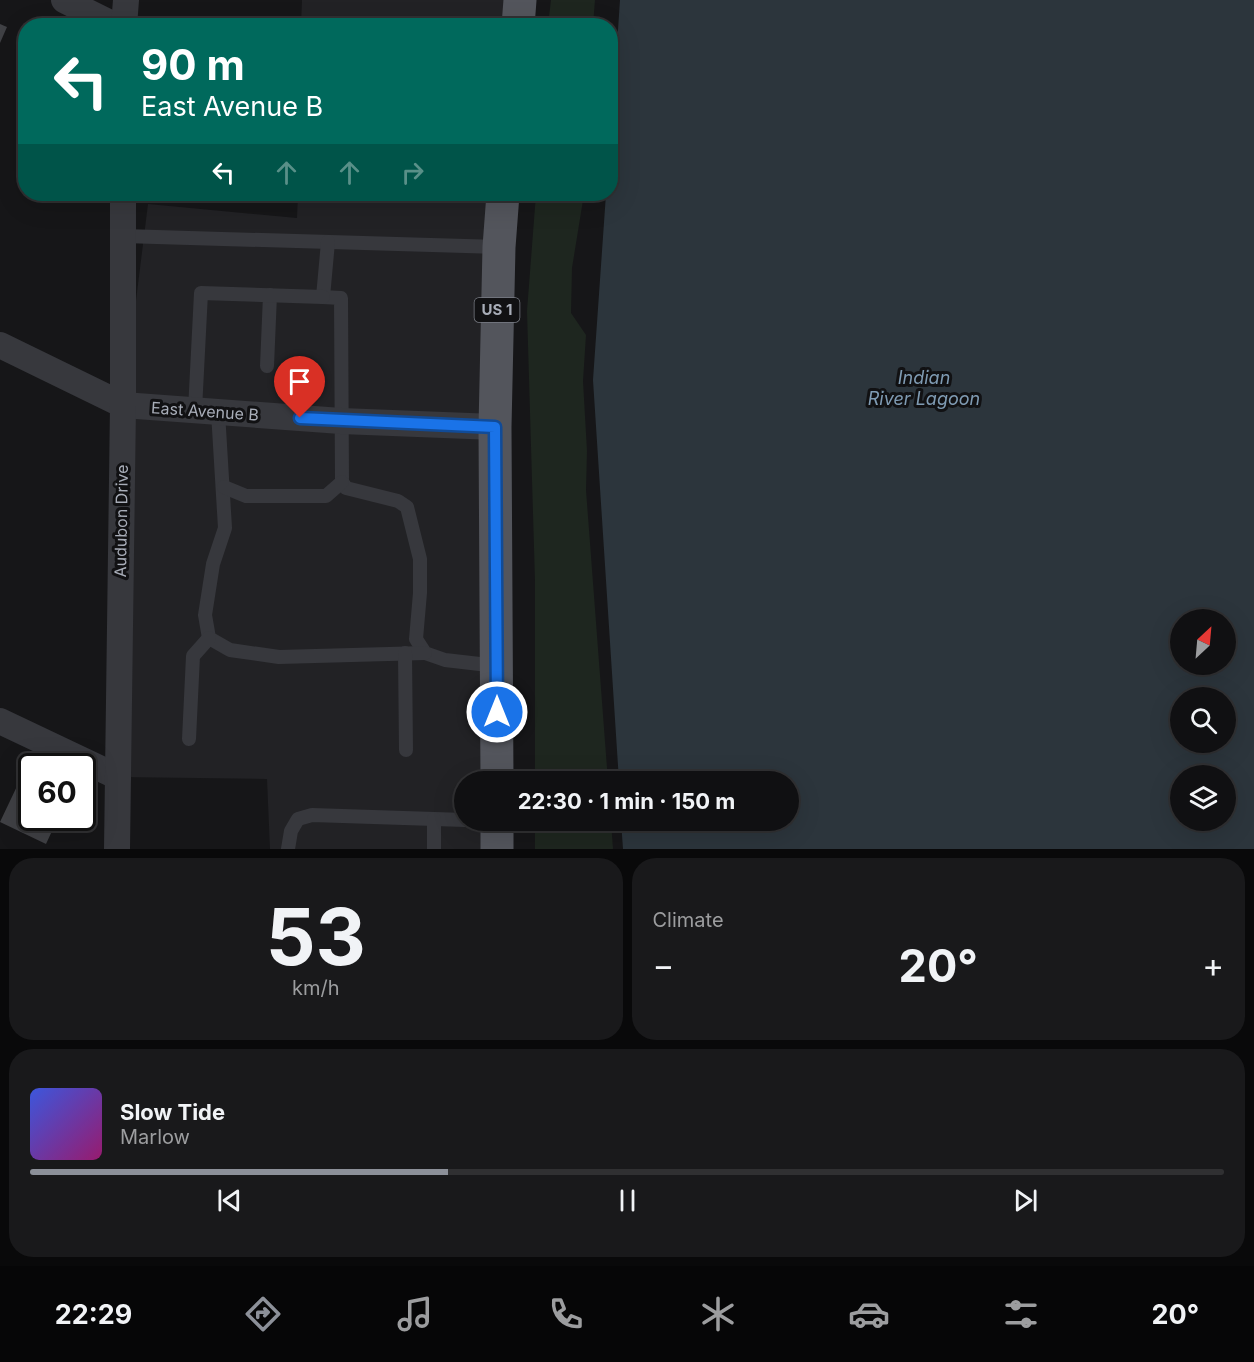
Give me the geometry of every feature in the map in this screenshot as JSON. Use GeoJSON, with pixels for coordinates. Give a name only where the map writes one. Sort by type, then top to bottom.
{"type":"FeatureCollection","features":[{"type":"Feature","properties":{"kind":"main road"},"geometry":{"type":"LineString","coordinates":[[519,18],[520,0]]}},
{"type":"Feature","properties":{"kind":"main road","name":"US 1"},"geometry":{"type":"LineString","coordinates":[[497,771],[495,427],[499,247],[502,201]]}},
{"type":"Feature","properties":{"kind":"main road"},"geometry":{"type":"LineString","coordinates":[[497,831],[497,849]]}},
{"type":"Feature","properties":{"kind":"street"},"geometry":{"type":"LineString","coordinates":[[64,0],[100,18]]}},
{"type":"Feature","properties":{"kind":"street"},"geometry":{"type":"LineString","coordinates":[[125,18],[126,0]]}},
{"type":"Feature","properties":{"kind":"street","name":"Audubon Drive"},"geometry":{"type":"LineString","coordinates":[[117,849],[123,405],[123,201]]}},
{"type":"Feature","properties":{"kind":"street","name":"East Avenue B"},"geometry":{"type":"LineString","coordinates":[[0,345],[123,405],[341,422],[495,427]]}},
{"type":"Feature","properties":{"kind":"street"},"geometry":{"type":"LineString","coordinates":[[0,721],[118,777]]}},
{"type":"Feature","properties":{"kind":"lane"},"geometry":{"type":"LineString","coordinates":[[123,236],[499,247]]}},
{"type":"Feature","properties":{"kind":"lane"},"geometry":{"type":"LineString","coordinates":[[323,297],[328,242]]}},
{"type":"Feature","properties":{"kind":"lane"},"geometry":{"type":"LineString","coordinates":[[209,638],[205,615],[213,564],[225,528],[224,487],[207,411],[201,293],[341,298],[342,482],[346,488],[398,501],[407,507],[420,559],[416,639],[425,653]]}},
{"type":"Feature","properties":{"kind":"lane"},"geometry":{"type":"LineString","coordinates":[[267,366],[270,295]]}},
{"type":"Feature","properties":{"kind":"lane"},"geometry":{"type":"LineString","coordinates":[[224,487],[246,496],[326,496],[342,482]]}},
{"type":"Feature","properties":{"kind":"lane"},"geometry":{"type":"LineString","coordinates":[[209,638],[230,650],[279,657],[425,653],[445,660],[497,666]]}},
{"type":"Feature","properties":{"kind":"lane"},"geometry":{"type":"LineString","coordinates":[[189,739],[193,656],[209,638]]}},
{"type":"Feature","properties":{"kind":"lane"},"geometry":{"type":"LineString","coordinates":[[405,653],[406,750]]}},
{"type":"Feature","properties":{"kind":"lane"},"geometry":{"type":"LineString","coordinates":[[288,849],[291,831],[298,819],[312,815],[454,820]]}},
{"type":"Feature","properties":{"kind":"lane"},"geometry":{"type":"LineString","coordinates":[[434,819],[434,849]]}},
{"type":"Feature","properties":{"kind":"shaded area"},"geometry":{"type":"Polygon","coordinates":[[[302,0],[527,0],[526,18],[301,18],[302,0]]]}},
{"type":"Feature","properties":{"kind":"shaded area"},"geometry":{"type":"Polygon","coordinates":[[[551,0],[595,0],[594,18],[549,18],[551,0]]]}},
{"type":"Feature","properties":{"kind":"shaded area"},"geometry":{"type":"Polygon","coordinates":[[[298,201],[513,201],[501,771],[454,771],[454,831],[502,831],[502,849],[270,849],[267,779],[118,777],[123,405],[148,204],[297,218],[298,201]]]}},
{"type":"Feature","properties":{"kind":"shaded area"},"geometry":{"type":"Polygon","coordinates":[[[535,201],[583,201],[572,268],[571,313],[586,335],[583,381],[587,451],[586,490],[607,771],[535,771],[535,581],[527,311],[535,201]]]}},
{"type":"Feature","properties":{"kind":"shaded area"},"geometry":{"type":"Polygon","coordinates":[[[535,831],[612,831],[613,849],[535,849],[535,831]]]}},
{"type":"Feature","properties":{"kind":"water","name":"Indian River Lagoon"},"geometry":{"type":"Polygon","coordinates":[[[620,0],[1254,0],[1254,849],[623,849],[622,831],[799,831],[799,771],[618,771],[593,380],[606,201],[618,201],[620,0]]]}},
{"type":"Feature","properties":{"kind":"building"},"geometry":{"type":"Polygon","coordinates":[[[0,24],[7,27],[0,43],[0,24]]]}},
{"type":"Feature","properties":{"kind":"building"},"geometry":{"type":"Polygon","coordinates":[[[18,784],[18,831],[0,822],[18,784]]]}},
{"type":"Feature","properties":{"kind":"building"},"geometry":{"type":"Polygon","coordinates":[[[19,831],[52,831],[46,844],[19,831]]]}},
{"type":"Feature","properties":{"kind":"route"},"geometry":{"type":"LineString","coordinates":[[300,418],[341,422],[495,427],[497,712]]}}]}
